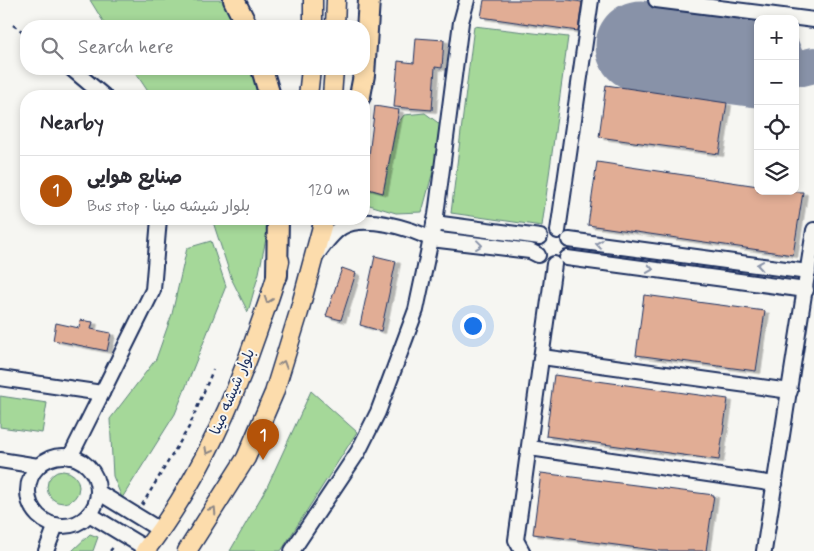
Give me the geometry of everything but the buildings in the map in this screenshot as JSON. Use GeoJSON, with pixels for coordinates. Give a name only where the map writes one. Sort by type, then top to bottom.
{"type":"FeatureCollection","features":[{"type":"Feature","properties":{"kind":"highway"},"geometry":{"type":"LineString","coordinates":[[234,0],[244,20]]}},
{"type":"Feature","properties":{"kind":"highway"},"geometry":{"type":"LineString","coordinates":[[368,20],[369,0]]}},
{"type":"Feature","properties":{"kind":"highway"},"geometry":{"type":"LineString","coordinates":[[264,75],[268,90]]}},
{"type":"Feature","properties":{"kind":"highway"},"geometry":{"type":"LineString","coordinates":[[361,90],[364,75]]}},
{"type":"Feature","properties":{"kind":"highway"},"geometry":{"type":"LineString","coordinates":[[277,275],[278,225]]}},
{"type":"Feature","properties":{"kind":"main road"},"geometry":{"type":"LineString","coordinates":[[312,20],[313,0]]}},
{"type":"Feature","properties":{"kind":"main road"},"geometry":{"type":"LineString","coordinates":[[335,20],[336,0]]}},
{"type":"Feature","properties":{"kind":"main road"},"geometry":{"type":"LineString","coordinates":[[308,90],[310,75]]}},
{"type":"Feature","properties":{"kind":"main road"},"geometry":{"type":"LineString","coordinates":[[332,90],[334,75]]}},
{"type":"Feature","properties":{"kind":"main road","name":"بلوار شیشه مینا"},"geometry":{"type":"LineString","coordinates":[[146,550],[190,483],[222,424],[251,350],[277,275],[287,225]]}},
{"type":"Feature","properties":{"kind":"main road"},"geometry":{"type":"LineString","coordinates":[[187,551],[246,458],[274,393],[299,312],[322,225]]}},
{"type":"Feature","properties":{"kind":"street"},"geometry":{"type":"LineString","coordinates":[[292,551],[358,452],[378,412],[416,310],[434,223],[461,22],[467,0]]}},
{"type":"Feature","properties":{"kind":"street"},"geometry":{"type":"LineString","coordinates":[[522,551],[516,540],[542,357],[560,261],[570,249],[563,235],[591,0]]}},
{"type":"Feature","properties":{"kind":"street"},"geometry":{"type":"LineString","coordinates":[[656,0],[814,20]]}},
{"type":"Feature","properties":{"kind":"street"},"geometry":{"type":"LineString","coordinates":[[79,75],[97,90]]}},
{"type":"Feature","properties":{"kind":"street"},"geometry":{"type":"LineString","coordinates":[[370,222],[418,232],[431,239],[530,251],[538,255],[545,262],[560,261],[806,290]]}},
{"type":"Feature","properties":{"kind":"street"},"geometry":{"type":"LineString","coordinates":[[434,223],[540,237]]}},
{"type":"Feature","properties":{"kind":"street"},"geometry":{"type":"LineString","coordinates":[[70,457],[154,290],[159,225]]}},
{"type":"Feature","properties":{"kind":"street"},"geometry":{"type":"LineString","coordinates":[[313,260],[326,242],[342,227],[350,225]]}},
{"type":"Feature","properties":{"kind":"street"},"geometry":{"type":"LineString","coordinates":[[764,551],[814,230]]}},
{"type":"Feature","properties":{"kind":"street"},"geometry":{"type":"LineString","coordinates":[[538,255],[537,245],[540,237],[548,231],[563,235],[808,272]]}},
{"type":"Feature","properties":{"kind":"street"},"geometry":{"type":"LineString","coordinates":[[542,357],[790,391]]}},
{"type":"Feature","properties":{"kind":"street"},"geometry":{"type":"LineString","coordinates":[[0,378],[102,393]]}},
{"type":"Feature","properties":{"kind":"street"},"geometry":{"type":"LineString","coordinates":[[530,448],[775,484]]}},
{"type":"Feature","properties":{"kind":"street"},"geometry":{"type":"LineString","coordinates":[[58,456],[70,457],[90,469],[96,480],[98,492],[95,504],[89,514],[80,522],[68,526],[56,525],[45,521],[36,514],[28,495],[28,485],[38,466],[46,460],[58,456]]}},
{"type":"Feature","properties":{"kind":"street"},"geometry":{"type":"LineString","coordinates":[[0,460],[38,466]]}},
{"type":"Feature","properties":{"kind":"street"},"geometry":{"type":"LineString","coordinates":[[98,492],[160,530]]}},
{"type":"Feature","properties":{"kind":"street"},"geometry":{"type":"LineString","coordinates":[[89,514],[146,550]]}},
{"type":"Feature","properties":{"kind":"street"},"geometry":{"type":"LineString","coordinates":[[46,551],[56,525]]}},
{"type":"Feature","properties":{"kind":"path"},"geometry":{"type":"LineString","coordinates":[[13,25],[20,30]]}},
{"type":"Feature","properties":{"kind":"path"},"geometry":{"type":"LineString","coordinates":[[136,515],[189,427],[213,370]]}},
{"type":"Feature","properties":{"kind":"path"},"geometry":{"type":"LineString","coordinates":[[110,551],[122,534]]}},
{"type":"Feature","properties":{"kind":"green space"},"geometry":{"type":"Polygon","coordinates":[[[90,0],[227,0],[236,20],[102,20],[90,0]]]}},
{"type":"Feature","properties":{"kind":"green space"},"geometry":{"type":"Polygon","coordinates":[[[474,26],[568,37],[542,226],[451,213],[474,26]]]}},
{"type":"Feature","properties":{"kind":"green space"},"geometry":{"type":"Polygon","coordinates":[[[137,75],[257,75],[261,90],[147,90],[137,75]]]}},
{"type":"Feature","properties":{"kind":"green space"},"geometry":{"type":"Polygon","coordinates":[[[425,113],[441,125],[436,160],[422,212],[396,213],[370,205],[370,189],[383,193],[396,126],[404,115],[425,113]]]}},
{"type":"Feature","properties":{"kind":"green space"},"geometry":{"type":"Polygon","coordinates":[[[214,225],[269,225],[259,273],[248,312],[232,280],[214,225]]]}},
{"type":"Feature","properties":{"kind":"green space"},"geometry":{"type":"Polygon","coordinates":[[[211,241],[226,286],[175,414],[122,498],[113,476],[110,419],[156,359],[172,314],[187,248],[211,241]]]}},
{"type":"Feature","properties":{"kind":"green space"},"geometry":{"type":"Polygon","coordinates":[[[311,391],[357,432],[281,551],[230,551],[267,487],[311,391]]]}},
{"type":"Feature","properties":{"kind":"green space"},"geometry":{"type":"Polygon","coordinates":[[[0,396],[47,403],[42,433],[0,427],[0,396]]]}},
{"type":"Feature","properties":{"kind":"green space"},"geometry":{"type":"Polygon","coordinates":[[[63,471],[75,475],[79,487],[75,499],[63,503],[51,499],[47,487],[51,475],[63,471]]]}},
{"type":"Feature","properties":{"kind":"green space"},"geometry":{"type":"Polygon","coordinates":[[[90,534],[98,537],[93,551],[72,551],[90,534]]]}},
{"type":"Feature","properties":{"kind":"taxiway"},"geometry":{"type":"LineString","coordinates":[[802,68],[814,65]]}},
{"type":"Feature","properties":{"kind":"runway"},"geometry":{"type":"LineString","coordinates":[[641,46],[754,61]]}},
{"type":"Feature","properties":{"kind":"place","name":"صنایع هوایی"},"geometry":{"type":"Point","coordinates":[263,460]}}]}
